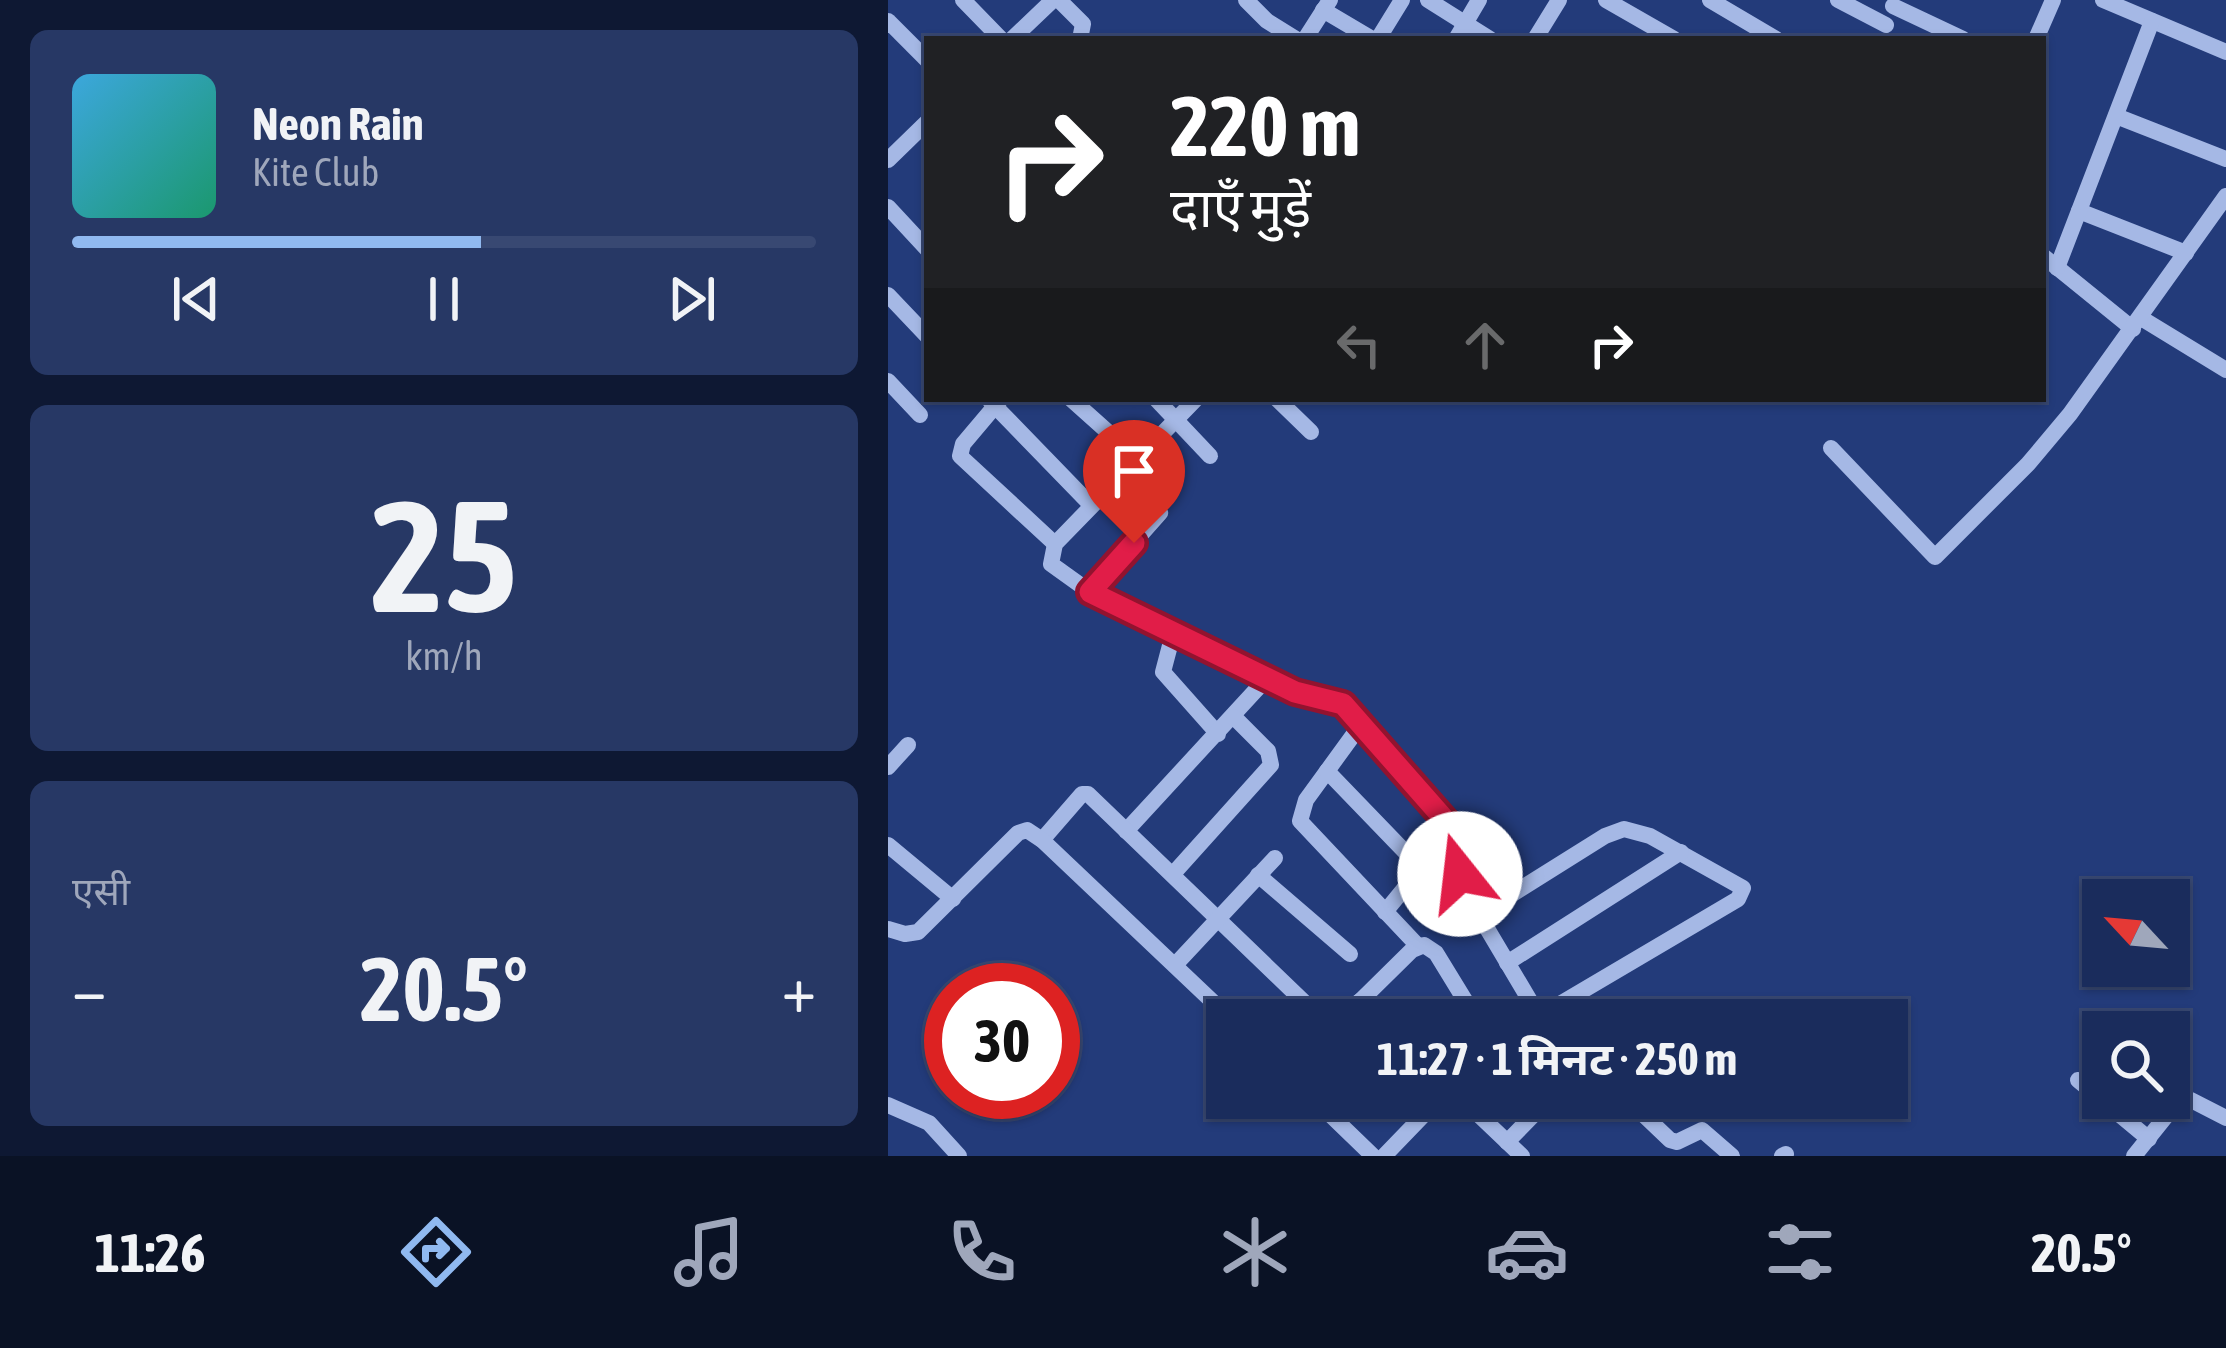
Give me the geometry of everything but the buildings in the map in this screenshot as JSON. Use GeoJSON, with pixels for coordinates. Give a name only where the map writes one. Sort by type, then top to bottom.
{"type":"FeatureCollection","features":[{"type":"Feature","properties":{"kind":"street"},"geometry":{"type":"LineString","coordinates":[[963,0],[998,36]]}},
{"type":"Feature","properties":{"kind":"street"},"geometry":{"type":"LineString","coordinates":[[1015,36],[1056,0],[1082,32]]}},
{"type":"Feature","properties":{"kind":"street"},"geometry":{"type":"LineString","coordinates":[[1082,32],[1090,0]]}},
{"type":"Feature","properties":{"kind":"street"},"geometry":{"type":"LineString","coordinates":[[1246,0],[1267,21],[1295,36]]}},
{"type":"Feature","properties":{"kind":"street"},"geometry":{"type":"LineString","coordinates":[[1377,36],[1402,0]]}},
{"type":"Feature","properties":{"kind":"street"},"geometry":{"type":"LineString","coordinates":[[1428,0],[1461,31],[1479,0]]}},
{"type":"Feature","properties":{"kind":"street"},"geometry":{"type":"LineString","coordinates":[[1537,36],[1559,0]]}},
{"type":"Feature","properties":{"kind":"street"},"geometry":{"type":"LineString","coordinates":[[1606,0],[1669,36]]}},
{"type":"Feature","properties":{"kind":"street"},"geometry":{"type":"LineString","coordinates":[[1710,0],[1770,36]]}},
{"type":"Feature","properties":{"kind":"street"},"geometry":{"type":"LineString","coordinates":[[1838,0],[1883,32],[1894,3],[1957,36]]}},
{"type":"Feature","properties":{"kind":"street"},"geometry":{"type":"LineString","coordinates":[[2037,36],[2053,0]]}},
{"type":"Feature","properties":{"kind":"street"},"geometry":{"type":"LineString","coordinates":[[2103,0],[2226,52]]}},
{"type":"Feature","properties":{"kind":"street"},"geometry":{"type":"LineString","coordinates":[[1303,36],[1327,5],[1371,36]]}},
{"type":"Feature","properties":{"kind":"street"},"geometry":{"type":"LineString","coordinates":[[2152,21],[2079,211],[2050,262],[2137,324],[2226,370]]}},
{"type":"Feature","properties":{"kind":"street"},"geometry":{"type":"LineString","coordinates":[[890,29],[924,57]]}},
{"type":"Feature","properties":{"kind":"street"},"geometry":{"type":"LineString","coordinates":[[2116,116],[2226,159]]}},
{"type":"Feature","properties":{"kind":"street"},"geometry":{"type":"LineString","coordinates":[[888,160],[924,125]]}},
{"type":"Feature","properties":{"kind":"street"},"geometry":{"type":"LineString","coordinates":[[910,138],[924,151]]}},
{"type":"Feature","properties":{"kind":"street"},"geometry":{"type":"LineString","coordinates":[[1831,448],[1935,556],[2028,464],[2137,324],[2226,196]]}},
{"type":"Feature","properties":{"kind":"street"},"geometry":{"type":"LineString","coordinates":[[888,207],[924,246]]}},
{"type":"Feature","properties":{"kind":"street"},"geometry":{"type":"LineString","coordinates":[[2079,211],[2186,253]]}},
{"type":"Feature","properties":{"kind":"street"},"geometry":{"type":"LineString","coordinates":[[888,296],[924,333]]}},
{"type":"Feature","properties":{"kind":"street"},"geometry":{"type":"LineString","coordinates":[[888,381],[920,416]]}},
{"type":"Feature","properties":{"kind":"street"},"geometry":{"type":"LineString","coordinates":[[994,402],[963,444],[960,456],[1055,544]]}},
{"type":"Feature","properties":{"kind":"street"},"geometry":{"type":"LineString","coordinates":[[996,402],[1090,504]]}},
{"type":"Feature","properties":{"kind":"street"},"geometry":{"type":"LineString","coordinates":[[1075,402],[1132,463],[1160,513],[1090,592]]}},
{"type":"Feature","properties":{"kind":"street"},"geometry":{"type":"LineString","coordinates":[[1159,402],[1210,456]]}},
{"type":"Feature","properties":{"kind":"street"},"geometry":{"type":"LineString","coordinates":[[1193,402],[1090,504],[1055,544],[1051,564],[1090,592],[1173,634],[1295,692],[1343,704],[1463,843],[1461,881],[1525,999]]}},
{"type":"Feature","properties":{"kind":"street"},"geometry":{"type":"LineString","coordinates":[[1280,402],[1311,432]]}},
{"type":"Feature","properties":{"kind":"street"},"geometry":{"type":"LineString","coordinates":[[1173,634],[1163,672],[1218,734]]}},
{"type":"Feature","properties":{"kind":"street"},"geometry":{"type":"LineString","coordinates":[[1126,831],[1268,677]]}},
{"type":"Feature","properties":{"kind":"street"},"geometry":{"type":"LineString","coordinates":[[1173,874],[1271,766],[1268,752],[1234,717]]}},
{"type":"Feature","properties":{"kind":"street"},"geometry":{"type":"LineString","coordinates":[[1362,723],[1302,808],[1300,821],[1418,946],[1436,953],[1464,999]]}},
{"type":"Feature","properties":{"kind":"street"},"geometry":{"type":"LineString","coordinates":[[888,767],[908,745]]}},
{"type":"Feature","properties":{"kind":"street"},"geometry":{"type":"LineString","coordinates":[[1327,771],[1439,887],[1461,881]]}},
{"type":"Feature","properties":{"kind":"street"},"geometry":{"type":"LineString","coordinates":[[1042,839],[1086,793],[1301,999]]}},
{"type":"Feature","properties":{"kind":"street"},"geometry":{"type":"LineString","coordinates":[[1384,912],[1453,829]]}},
{"type":"Feature","properties":{"kind":"street"},"geometry":{"type":"LineString","coordinates":[[888,929],[918,932],[1021,830],[1042,839],[1210,999]]}},
{"type":"Feature","properties":{"kind":"street"},"geometry":{"type":"LineString","coordinates":[[1479,915],[1615,831],[1634,831],[1743,888],[1741,896],[1567,999]]}},
{"type":"Feature","properties":{"kind":"street"},"geometry":{"type":"LineString","coordinates":[[888,845],[953,898]]}},
{"type":"Feature","properties":{"kind":"street"},"geometry":{"type":"LineString","coordinates":[[1507,963],[1681,852]]}},
{"type":"Feature","properties":{"kind":"street"},"geometry":{"type":"LineString","coordinates":[[1175,965],[1275,857]]}},
{"type":"Feature","properties":{"kind":"street"},"geometry":{"type":"LineString","coordinates":[[1258,875],[1351,955]]}},
{"type":"Feature","properties":{"kind":"street"},"geometry":{"type":"LineString","coordinates":[[1362,999],[1418,946]]}},
{"type":"Feature","properties":{"kind":"street"},"geometry":{"type":"LineString","coordinates":[[2078,1080],[2149,1139]]}},
{"type":"Feature","properties":{"kind":"street"},"geometry":{"type":"LineString","coordinates":[[2134,1156],[2182,1099],[2226,1118]]}},
{"type":"Feature","properties":{"kind":"street"},"geometry":{"type":"LineString","coordinates":[[888,1105],[929,1123],[959,1156]]}},
{"type":"Feature","properties":{"kind":"street"},"geometry":{"type":"LineString","coordinates":[[1335,1119],[1373,1156]]}},
{"type":"Feature","properties":{"kind":"street"},"geometry":{"type":"LineString","coordinates":[[1384,1156],[1420,1119]]}},
{"type":"Feature","properties":{"kind":"street"},"geometry":{"type":"LineString","coordinates":[[1483,1119],[1522,1156]]}},
{"type":"Feature","properties":{"kind":"street"},"geometry":{"type":"LineString","coordinates":[[1507,1142],[1529,1119]]}},
{"type":"Feature","properties":{"kind":"street"},"geometry":{"type":"LineString","coordinates":[[1648,1119],[1677,1142],[1702,1130],[1732,1156]]}},
{"type":"Feature","properties":{"kind":"route"},"geometry":{"type":"LineString","coordinates":[[1134,543],[1090,592],[1295,692],[1343,704],[1460,837],[1460,874]]}}]}
